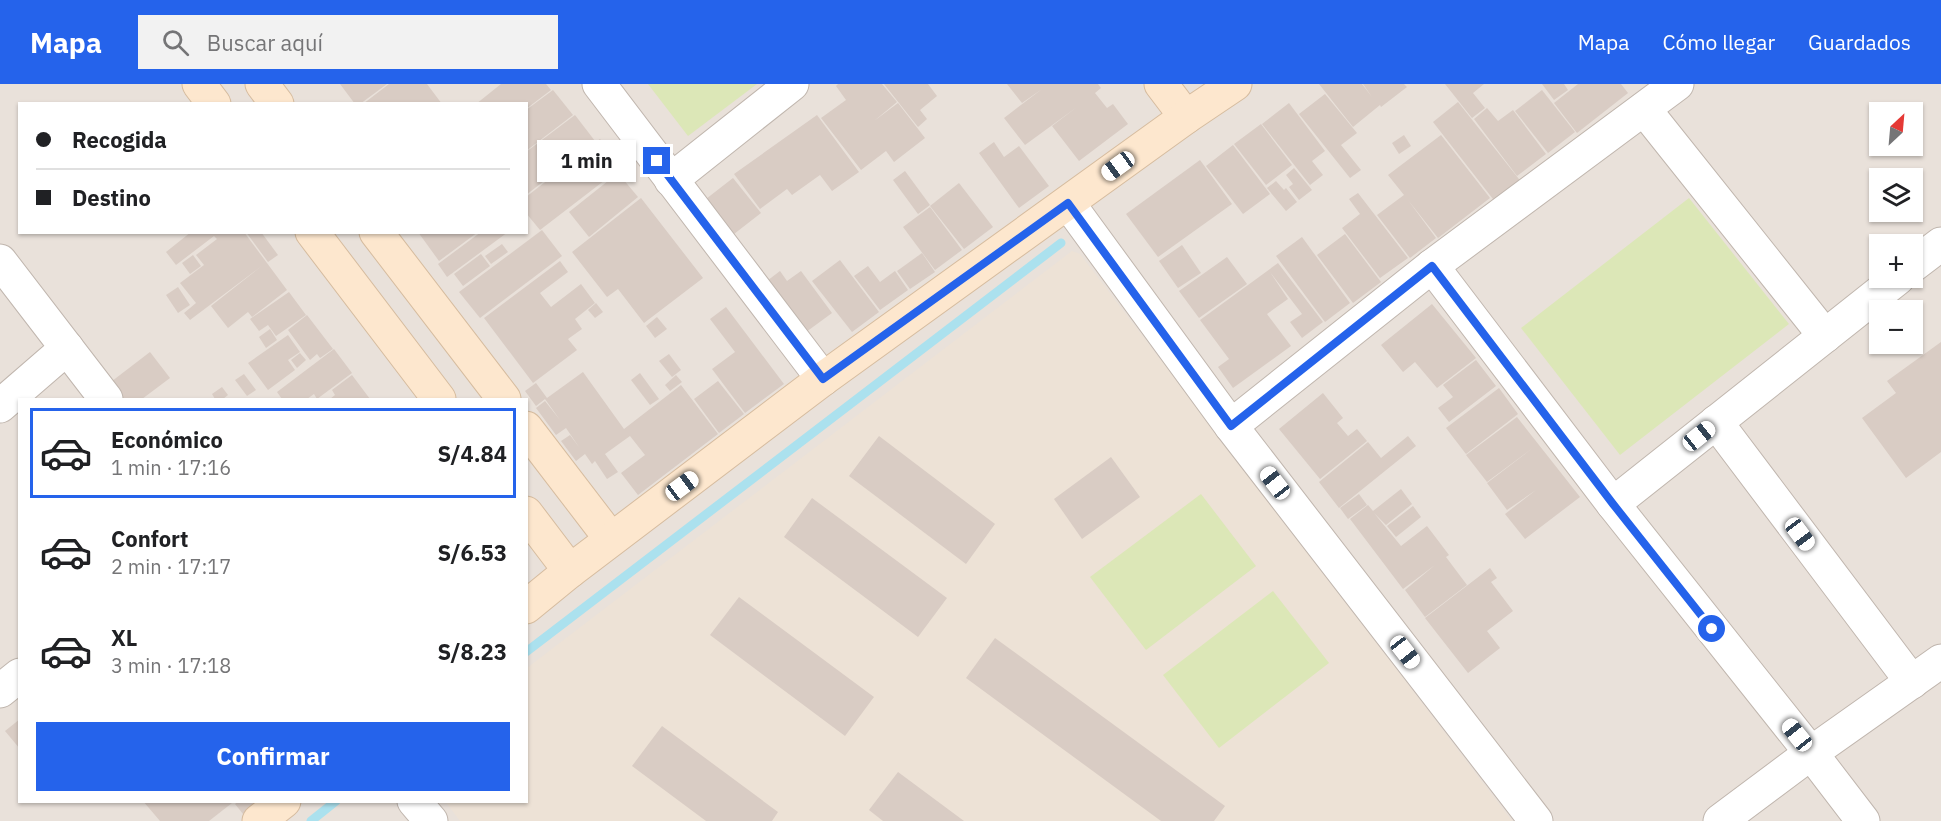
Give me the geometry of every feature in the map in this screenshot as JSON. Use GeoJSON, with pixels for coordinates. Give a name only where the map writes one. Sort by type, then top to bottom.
{"type":"FeatureCollection","features":[{"type":"Feature","properties":{"kind":"street"},"geometry":{"type":"LineString","coordinates":[[199,84],[212,102]]}},
{"type":"Feature","properties":{"kind":"street"},"geometry":{"type":"LineString","coordinates":[[262,84],[276,102]]}},
{"type":"Feature","properties":{"kind":"street"},"geometry":{"type":"LineString","coordinates":[[599,84],[823,379]]}},
{"type":"Feature","properties":{"kind":"street"},"geometry":{"type":"LineString","coordinates":[[671,180],[792,84]]}},
{"type":"Feature","properties":{"kind":"street"},"geometry":{"type":"LineString","coordinates":[[1161,84],[1186,117]]}},
{"type":"Feature","properties":{"kind":"street"},"geometry":{"type":"LineString","coordinates":[[528,604],[823,379],[1235,84]]}},
{"type":"Feature","properties":{"kind":"street"},"geometry":{"type":"LineString","coordinates":[[1231,426],[1432,266],[1677,84]]}},
{"type":"Feature","properties":{"kind":"street"},"geometry":{"type":"LineString","coordinates":[[1644,109],[1825,336]]}},
{"type":"Feature","properties":{"kind":"street"},"geometry":{"type":"LineString","coordinates":[[1068,203],[1231,426],[1536,821]]}},
{"type":"Feature","properties":{"kind":"street"},"geometry":{"type":"LineString","coordinates":[[314,234],[439,398]]}},
{"type":"Feature","properties":{"kind":"street"},"geometry":{"type":"LineString","coordinates":[[378,234],[503,398]]}},
{"type":"Feature","properties":{"kind":"street"},"geometry":{"type":"LineString","coordinates":[[1923,258],[1941,244]]}},
{"type":"Feature","properties":{"kind":"street"},"geometry":{"type":"LineString","coordinates":[[0,261],[105,398]]}},
{"type":"Feature","properties":{"kind":"street"},"geometry":{"type":"LineString","coordinates":[[1432,266],[1613,504],[1863,821]]}},
{"type":"Feature","properties":{"kind":"street"},"geometry":{"type":"LineString","coordinates":[[1613,504],[1885,288]]}},
{"type":"Feature","properties":{"kind":"street"},"geometry":{"type":"LineString","coordinates":[[0,406],[67,348]]}},
{"type":"Feature","properties":{"kind":"street"},"geometry":{"type":"LineString","coordinates":[[1716,422],[1912,682]]}},
{"type":"Feature","properties":{"kind":"street"},"geometry":{"type":"LineString","coordinates":[[528,431],[611,539]]}},
{"type":"Feature","properties":{"kind":"street"},"geometry":{"type":"LineString","coordinates":[[528,516],[570,571]]}},
{"type":"Feature","properties":{"kind":"street"},"geometry":{"type":"LineString","coordinates":[[1720,821],[1941,661]]}},
{"type":"Feature","properties":{"kind":"street"},"geometry":{"type":"LineString","coordinates":[[0,690],[18,676]]}},
{"type":"Feature","properties":{"kind":"street"},"geometry":{"type":"LineString","coordinates":[[259,821],[282,803]]}},
{"type":"Feature","properties":{"kind":"street"},"geometry":{"type":"LineString","coordinates":[[416,803],[431,821]]}},
{"type":"Feature","properties":{"kind":"shaded area"},"geometry":{"type":"Polygon","coordinates":[[[0,84],[1941,84],[1941,821],[0,821],[0,84]]]}},
{"type":"Feature","properties":{"kind":"shaded area"},"geometry":{"type":"Polygon","coordinates":[[[1072,251],[1080,254],[1512,821],[460,821],[446,803],[528,803],[528,667],[1072,251]]]}},
{"type":"Feature","properties":{"kind":"green space"},"geometry":{"type":"Polygon","coordinates":[[[648,84],[757,84],[688,136],[648,84]]]}},
{"type":"Feature","properties":{"kind":"green space"},"geometry":{"type":"Polygon","coordinates":[[[1689,198],[1789,324],[1620,455],[1521,328],[1689,198]]]}},
{"type":"Feature","properties":{"kind":"green space"},"geometry":{"type":"Polygon","coordinates":[[[1201,494],[1256,566],[1146,650],[1090,577],[1201,494]]]}},
{"type":"Feature","properties":{"kind":"green space"},"geometry":{"type":"Polygon","coordinates":[[[1273,591],[1329,663],[1219,748],[1163,675],[1273,591]]]}},
{"type":"Feature","properties":{"kind":"building"},"geometry":{"type":"Polygon","coordinates":[[[340,84],[387,84],[363,102],[354,102],[340,84]]]}},
{"type":"Feature","properties":{"kind":"building"},"geometry":{"type":"Polygon","coordinates":[[[389,84],[427,84],[440,102],[366,102],[389,84]]]}},
{"type":"Feature","properties":{"kind":"building"},"geometry":{"type":"Polygon","coordinates":[[[501,84],[546,84],[551,90],[528,107],[528,102],[478,102],[501,84]]]}},
{"type":"Feature","properties":{"kind":"building"},"geometry":{"type":"Polygon","coordinates":[[[838,84],[882,84],[897,102],[874,121],[898,103],[925,138],[894,162],[886,151],[861,170],[821,118],[846,100],[836,86],[838,84]]]}},
{"type":"Feature","properties":{"kind":"building"},"geometry":{"type":"Polygon","coordinates":[[[884,84],[928,84],[937,96],[920,110],[927,119],[918,127],[884,84]]]}},
{"type":"Feature","properties":{"kind":"building"},"geometry":{"type":"Polygon","coordinates":[[[1007,84],[1098,84],[1101,88],[1095,93],[1107,108],[1113,104],[1128,124],[1079,161],[1052,126],[1077,107],[1025,145],[1004,118],[1042,89],[1022,103],[1007,84]]]}},
{"type":"Feature","properties":{"kind":"building"},"geometry":{"type":"Polygon","coordinates":[[[1319,84],[1362,84],[1372,97],[1363,84],[1404,84],[1407,87],[1353,127],[1319,84]]]}},
{"type":"Feature","properties":{"kind":"building"},"geometry":{"type":"Polygon","coordinates":[[[1445,84],[1484,84],[1473,93],[1485,108],[1472,118],[1445,84]]]}},
{"type":"Feature","properties":{"kind":"building"},"geometry":{"type":"Polygon","coordinates":[[[1542,84],[1564,84],[1568,90],[1554,100],[1542,84]]]}},
{"type":"Feature","properties":{"kind":"building"},"geometry":{"type":"Polygon","coordinates":[[[1578,84],[1621,84],[1628,93],[1577,133],[1554,103],[1578,84]]]}},
{"type":"Feature","properties":{"kind":"building"},"geometry":{"type":"Polygon","coordinates":[[[553,90],[573,115],[528,149],[528,109],[553,90]]]}},
{"type":"Feature","properties":{"kind":"building"},"geometry":{"type":"Polygon","coordinates":[[[1542,90],[1575,132],[1548,153],[1515,111],[1542,90]]]}},
{"type":"Feature","properties":{"kind":"building"},"geometry":{"type":"Polygon","coordinates":[[[1325,94],[1357,133],[1341,145],[1361,170],[1350,178],[1299,114],[1325,94]]]}},
{"type":"Feature","properties":{"kind":"building"},"geometry":{"type":"Polygon","coordinates":[[[1458,102],[1526,188],[1500,208],[1433,122],[1458,102]]]}},
{"type":"Feature","properties":{"kind":"building"},"geometry":{"type":"Polygon","coordinates":[[[1289,103],[1325,151],[1312,161],[1323,175],[1310,185],[1262,124],[1289,103]]]}},
{"type":"Feature","properties":{"kind":"building"},"geometry":{"type":"Polygon","coordinates":[[[1487,108],[1498,121],[1513,110],[1546,154],[1517,176],[1474,119],[1487,108]]]}},
{"type":"Feature","properties":{"kind":"building"},"geometry":{"type":"Polygon","coordinates":[[[575,115],[595,141],[528,193],[528,150],[575,115]]]}},
{"type":"Feature","properties":{"kind":"building"},"geometry":{"type":"Polygon","coordinates":[[[817,115],[859,172],[832,191],[820,175],[792,195],[787,189],[760,209],[734,174],[817,115]]]}},
{"type":"Feature","properties":{"kind":"building"},"geometry":{"type":"Polygon","coordinates":[[[1261,124],[1292,165],[1266,185],[1234,144],[1261,124]]]}},
{"type":"Feature","properties":{"kind":"building"},"geometry":{"type":"Polygon","coordinates":[[[1404,135],[1411,146],[1399,154],[1392,143],[1404,135]]]}},
{"type":"Feature","properties":{"kind":"building"},"geometry":{"type":"Polygon","coordinates":[[[1441,135],[1490,198],[1438,238],[1408,200],[1436,238],[1410,258],[1377,215],[1404,195],[1388,175],[1441,135]]]}},
{"type":"Feature","properties":{"kind":"building"},"geometry":{"type":"Polygon","coordinates":[[[600,139],[622,167],[540,230],[528,215],[528,195],[600,139]]]}},
{"type":"Feature","properties":{"kind":"building"},"geometry":{"type":"Polygon","coordinates":[[[994,142],[1004,157],[1019,146],[1049,186],[1019,208],[979,153],[994,142]]]}},
{"type":"Feature","properties":{"kind":"building"},"geometry":{"type":"Polygon","coordinates":[[[1233,145],[1270,194],[1243,214],[1206,166],[1233,145]]]}},
{"type":"Feature","properties":{"kind":"building"},"geometry":{"type":"Polygon","coordinates":[[[1200,160],[1232,204],[1158,257],[1126,214],[1200,160]]]}},
{"type":"Feature","properties":{"kind":"building"},"geometry":{"type":"Polygon","coordinates":[[[1294,168],[1312,190],[1299,200],[1289,187],[1293,184],[1286,175],[1294,168]]]}},
{"type":"Feature","properties":{"kind":"building"},"geometry":{"type":"Polygon","coordinates":[[[905,171],[930,205],[918,214],[893,180],[905,171]]]}},
{"type":"Feature","properties":{"kind":"building"},"geometry":{"type":"Polygon","coordinates":[[[618,173],[638,197],[589,237],[569,212],[618,173]]]}},
{"type":"Feature","properties":{"kind":"building"},"geometry":{"type":"Polygon","coordinates":[[[733,178],[761,213],[734,234],[706,199],[733,178]]]}},
{"type":"Feature","properties":{"kind":"building"},"geometry":{"type":"Polygon","coordinates":[[[1276,181],[1284,190],[1286,188],[1297,202],[1286,211],[1267,188],[1276,181]]]}},
{"type":"Feature","properties":{"kind":"building"},"geometry":{"type":"Polygon","coordinates":[[[959,183],[993,227],[964,249],[930,206],[959,183]]]}},
{"type":"Feature","properties":{"kind":"building"},"geometry":{"type":"Polygon","coordinates":[[[1358,193],[1408,258],[1380,278],[1342,228],[1360,214],[1349,199],[1358,193]]]}},
{"type":"Feature","properties":{"kind":"building"},"geometry":{"type":"Polygon","coordinates":[[[641,198],[703,278],[644,323],[618,289],[607,297],[572,252],[641,198]]]}},
{"type":"Feature","properties":{"kind":"building"},"geometry":{"type":"Polygon","coordinates":[[[930,207],[962,250],[935,270],[903,227],[930,207]]]}},
{"type":"Feature","properties":{"kind":"building"},"geometry":{"type":"Polygon","coordinates":[[[542,230],[562,256],[480,318],[459,292],[542,230]]]}},
{"type":"Feature","properties":{"kind":"building"},"geometry":{"type":"Polygon","coordinates":[[[188,234],[245,234],[287,290],[252,317],[248,312],[228,328],[211,306],[263,265],[190,320],[184,313],[196,303],[180,283],[204,265],[196,255],[217,239],[214,236],[176,265],[166,252],[188,234]]]}},
{"type":"Feature","properties":{"kind":"building"},"geometry":{"type":"Polygon","coordinates":[[[247,234],[262,234],[278,255],[268,262],[247,234]]]}},
{"type":"Feature","properties":{"kind":"building"},"geometry":{"type":"Polygon","coordinates":[[[419,234],[475,234],[439,261],[419,234]]]}},
{"type":"Feature","properties":{"kind":"building"},"geometry":{"type":"Polygon","coordinates":[[[478,234],[505,234],[447,277],[438,264],[478,234]]]}},
{"type":"Feature","properties":{"kind":"building"},"geometry":{"type":"Polygon","coordinates":[[[1345,234],[1381,282],[1353,303],[1317,255],[1345,234]]]}},
{"type":"Feature","properties":{"kind":"building"},"geometry":{"type":"Polygon","coordinates":[[[1302,237],[1350,303],[1325,322],[1276,256],[1302,237]]]}},
{"type":"Feature","properties":{"kind":"building"},"geometry":{"type":"Polygon","coordinates":[[[502,244],[508,252],[491,264],[485,256],[502,244]]]}},
{"type":"Feature","properties":{"kind":"building"},"geometry":{"type":"Polygon","coordinates":[[[1182,245],[1201,273],[1178,288],[1159,261],[1182,245]]]}},
{"type":"Feature","properties":{"kind":"building"},"geometry":{"type":"Polygon","coordinates":[[[922,253],[935,272],[910,289],[897,271],[922,253]]]}},
{"type":"Feature","properties":{"kind":"building"},"geometry":{"type":"Polygon","coordinates":[[[481,254],[490,266],[463,286],[454,274],[481,254]]]}},
{"type":"Feature","properties":{"kind":"building"},"geometry":{"type":"Polygon","coordinates":[[[193,255],[201,266],[190,274],[182,263],[193,255]]]}},
{"type":"Feature","properties":{"kind":"building"},"geometry":{"type":"Polygon","coordinates":[[[1227,257],[1247,284],[1199,318],[1179,291],[1227,257]]]}},
{"type":"Feature","properties":{"kind":"building"},"geometry":{"type":"Polygon","coordinates":[[[840,260],[879,312],[852,332],[812,281],[840,260]]]}},
{"type":"Feature","properties":{"kind":"building"},"geometry":{"type":"Polygon","coordinates":[[[560,261],[568,272],[540,293],[551,307],[581,284],[595,303],[575,319],[582,329],[568,339],[577,350],[533,383],[484,318],[560,261]]]}},
{"type":"Feature","properties":{"kind":"building"},"geometry":{"type":"Polygon","coordinates":[[[1278,263],[1323,322],[1302,338],[1290,322],[1302,314],[1270,272],[1288,299],[1267,314],[1291,346],[1233,388],[1218,367],[1229,359],[1200,320],[1278,263]]]}},
{"type":"Feature","properties":{"kind":"building"},"geometry":{"type":"Polygon","coordinates":[[[868,266],[880,282],[895,271],[908,290],[880,310],[854,276],[868,266]]]}},
{"type":"Feature","properties":{"kind":"building"},"geometry":{"type":"Polygon","coordinates":[[[780,271],[787,281],[801,271],[832,313],[802,335],[763,284],[780,271]]]}},
{"type":"Feature","properties":{"kind":"building"},"geometry":{"type":"Polygon","coordinates":[[[178,287],[190,305],[178,313],[166,295],[178,287]]]}},
{"type":"Feature","properties":{"kind":"building"},"geometry":{"type":"Polygon","coordinates":[[[289,292],[306,315],[276,336],[268,325],[259,331],[250,319],[289,292]]]}},
{"type":"Feature","properties":{"kind":"building"},"geometry":{"type":"Polygon","coordinates":[[[596,303],[603,312],[595,318],[588,310],[596,303]]]}},
{"type":"Feature","properties":{"kind":"building"},"geometry":{"type":"Polygon","coordinates":[[[1432,304],[1476,358],[1437,388],[1415,362],[1403,372],[1381,345],[1432,304]]]}},
{"type":"Feature","properties":{"kind":"building"},"geometry":{"type":"Polygon","coordinates":[[[726,307],[784,384],[745,413],[712,369],[735,352],[710,319],[726,307]]]}},
{"type":"Feature","properties":{"kind":"building"},"geometry":{"type":"Polygon","coordinates":[[[307,315],[333,349],[320,358],[317,354],[310,360],[288,330],[307,315]]]}},
{"type":"Feature","properties":{"kind":"building"},"geometry":{"type":"Polygon","coordinates":[[[657,317],[667,329],[655,338],[646,326],[657,317]]]}},
{"type":"Feature","properties":{"kind":"building"},"geometry":{"type":"Polygon","coordinates":[[[270,329],[277,340],[266,348],[259,337],[270,329]]]}},
{"type":"Feature","properties":{"kind":"building"},"geometry":{"type":"Polygon","coordinates":[[[288,335],[300,352],[288,360],[295,370],[268,390],[248,363],[288,335]]]}},
{"type":"Feature","properties":{"kind":"building"},"geometry":{"type":"Polygon","coordinates":[[[1941,342],[1941,452],[1906,478],[1862,418],[1896,393],[1887,381],[1941,342]]]}},
{"type":"Feature","properties":{"kind":"building"},"geometry":{"type":"Polygon","coordinates":[[[334,349],[352,373],[318,398],[314,394],[308,398],[281,398],[277,392],[334,349]]]}},
{"type":"Feature","properties":{"kind":"building"},"geometry":{"type":"Polygon","coordinates":[[[150,352],[170,378],[143,398],[111,398],[103,388],[150,352]]]}},
{"type":"Feature","properties":{"kind":"building"},"geometry":{"type":"Polygon","coordinates":[[[300,353],[306,360],[297,368],[291,360],[300,353]]]}},
{"type":"Feature","properties":{"kind":"building"},"geometry":{"type":"Polygon","coordinates":[[[669,354],[681,370],[672,377],[659,361],[669,354]]]}},
{"type":"Feature","properties":{"kind":"building"},"geometry":{"type":"Polygon","coordinates":[[[1476,360],[1496,386],[1449,422],[1438,408],[1453,397],[1443,385],[1476,360]]]}},
{"type":"Feature","properties":{"kind":"building"},"geometry":{"type":"Polygon","coordinates":[[[583,372],[624,429],[681,385],[718,434],[638,495],[621,473],[645,455],[630,436],[605,454],[618,472],[607,479],[595,461],[592,464],[585,454],[576,461],[561,441],[570,435],[579,447],[566,428],[556,435],[536,408],[545,401],[560,420],[545,399],[536,406],[525,391],[536,383],[547,398],[583,372]]]}},
{"type":"Feature","properties":{"kind":"building"},"geometry":{"type":"Polygon","coordinates":[[[640,373],[659,399],[650,405],[631,380],[640,373]]]}},
{"type":"Feature","properties":{"kind":"building"},"geometry":{"type":"Polygon","coordinates":[[[244,374],[256,390],[247,396],[235,380],[244,374]]]}},
{"type":"Feature","properties":{"kind":"building"},"geometry":{"type":"Polygon","coordinates":[[[352,375],[369,398],[331,398],[335,395],[332,390],[352,375]]]}},
{"type":"Feature","properties":{"kind":"building"},"geometry":{"type":"Polygon","coordinates":[[[676,375],[682,382],[670,391],[665,385],[676,375]]]}},
{"type":"Feature","properties":{"kind":"building"},"geometry":{"type":"Polygon","coordinates":[[[718,381],[744,414],[719,433],[694,399],[718,381]]]}},
{"type":"Feature","properties":{"kind":"building"},"geometry":{"type":"Polygon","coordinates":[[[222,387],[228,395],[224,398],[214,398],[212,394],[222,387]]]}},
{"type":"Feature","properties":{"kind":"building"},"geometry":{"type":"Polygon","coordinates":[[[1499,388],[1518,414],[1466,454],[1446,428],[1499,388]]]}},
{"type":"Feature","properties":{"kind":"building"},"geometry":{"type":"Polygon","coordinates":[[[1323,393],[1343,418],[1337,423],[1348,436],[1357,429],[1367,441],[1320,479],[1279,429],[1323,393]]]}},
{"type":"Feature","properties":{"kind":"building"},"geometry":{"type":"Polygon","coordinates":[[[1517,417],[1580,497],[1525,539],[1505,514],[1536,490],[1507,510],[1487,483],[1534,447],[1487,482],[1466,455],[1517,417]]]}},
{"type":"Feature","properties":{"kind":"building"},"geometry":{"type":"Polygon","coordinates":[[[879,436],[995,524],[966,564],[849,476],[879,436]]]}},
{"type":"Feature","properties":{"kind":"building"},"geometry":{"type":"Polygon","coordinates":[[[1408,436],[1416,446],[1339,508],[1319,482],[1368,442],[1381,458],[1408,436]]]}},
{"type":"Feature","properties":{"kind":"building"},"geometry":{"type":"Polygon","coordinates":[[[1111,457],[1140,497],[1082,539],[1054,499],[1111,457]]]}},
{"type":"Feature","properties":{"kind":"building"},"geometry":{"type":"Polygon","coordinates":[[[1401,489],[1412,504],[1386,525],[1374,513],[1401,546],[1427,526],[1449,555],[1446,557],[1467,585],[1425,617],[1405,590],[1435,565],[1403,589],[1350,519],[1368,505],[1373,511],[1401,489]]]}},
{"type":"Feature","properties":{"kind":"building"},"geometry":{"type":"Polygon","coordinates":[[[1359,494],[1367,505],[1348,519],[1340,508],[1359,494]]]}},
{"type":"Feature","properties":{"kind":"building"},"geometry":{"type":"Polygon","coordinates":[[[812,498],[947,598],[918,637],[784,537],[812,498]]]}},
{"type":"Feature","properties":{"kind":"building"},"geometry":{"type":"Polygon","coordinates":[[[1413,506],[1421,517],[1396,537],[1387,526],[1413,506]]]}},
{"type":"Feature","properties":{"kind":"building"},"geometry":{"type":"Polygon","coordinates":[[[1490,568],[1497,578],[1491,582],[1513,611],[1487,631],[1500,648],[1468,673],[1425,618],[1490,568]]]}},
{"type":"Feature","properties":{"kind":"building"},"geometry":{"type":"Polygon","coordinates":[[[739,597],[874,697],[845,736],[710,635],[739,597]]]}},
{"type":"Feature","properties":{"kind":"building"},"geometry":{"type":"Polygon","coordinates":[[[995,638],[1225,806],[1214,821],[1161,821],[966,678],[995,638]]]}},
{"type":"Feature","properties":{"kind":"building"},"geometry":{"type":"Polygon","coordinates":[[[18,721],[18,747],[5,731],[18,721]]]}},
{"type":"Feature","properties":{"kind":"building"},"geometry":{"type":"Polygon","coordinates":[[[662,726],[778,812],[772,821],[706,821],[632,766],[662,726]]]}},
{"type":"Feature","properties":{"kind":"building"},"geometry":{"type":"Polygon","coordinates":[[[898,772],[964,821],[883,821],[869,810],[898,772]]]}},
{"type":"Feature","properties":{"kind":"building"},"geometry":{"type":"Polygon","coordinates":[[[145,803],[232,803],[209,821],[160,821],[145,803]]]}},
{"type":"Feature","properties":{"kind":"building"},"geometry":{"type":"Polygon","coordinates":[[[255,803],[256,804],[243,814],[235,804],[255,803]]]}},
{"type":"Feature","properties":{"kind":"waterway"},"geometry":{"type":"LineString","coordinates":[[528,650],[1061,243]]}},
{"type":"Feature","properties":{"kind":"waterway"},"geometry":{"type":"LineString","coordinates":[[311,821],[334,803]]}},
{"type":"Feature","properties":{"kind":"route"},"geometry":{"type":"LineString","coordinates":[[657,161],[823,379],[1068,203],[1231,426],[1432,266],[1613,504],[1712,629]]}}]}
